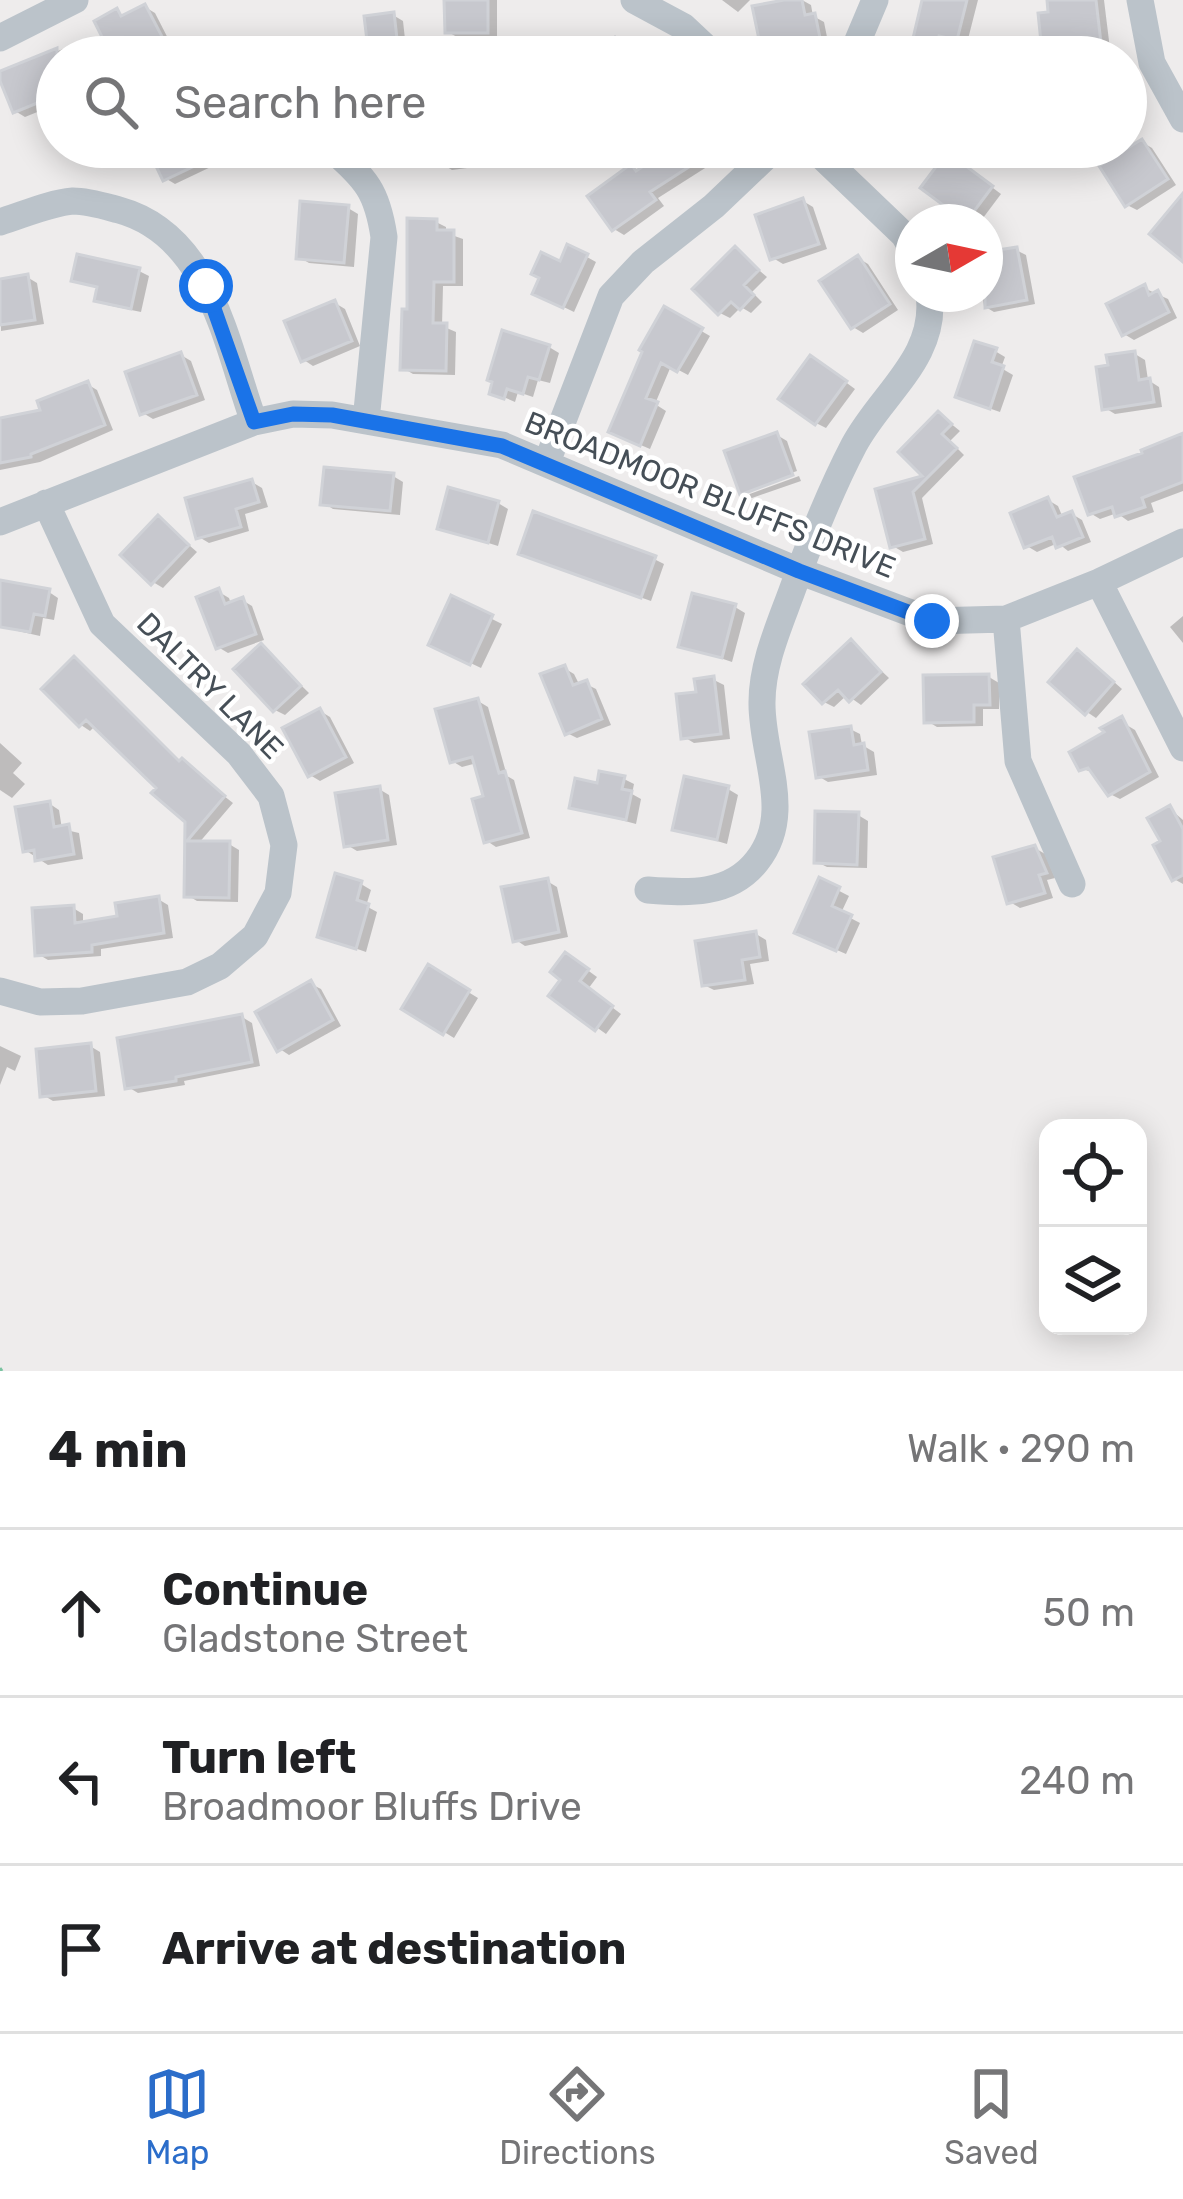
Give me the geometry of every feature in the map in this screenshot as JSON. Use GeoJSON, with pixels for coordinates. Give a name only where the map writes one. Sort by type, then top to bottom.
{"type":"FeatureCollection","features":[{"type":"Feature","properties":{"kind":"street"},"geometry":{"type":"LineString","coordinates":[[0,38],[75,0]]}},
{"type":"Feature","properties":{"kind":"street"},"geometry":{"type":"LineString","coordinates":[[634,0],[694,36]]}},
{"type":"Feature","properties":{"kind":"street"},"geometry":{"type":"LineString","coordinates":[[859,36],[874,0]]}},
{"type":"Feature","properties":{"kind":"street"},"geometry":{"type":"LineString","coordinates":[[1140,0],[1147,36]]}},
{"type":"Feature","properties":{"kind":"street"},"geometry":{"type":"LineString","coordinates":[[1147,37],[1152,63],[1183,118]]}},
{"type":"Feature","properties":{"kind":"street"},"geometry":{"type":"LineString","coordinates":[[353,168],[369,183],[384,237],[366,422]]}},
{"type":"Feature","properties":{"kind":"street"},"geometry":{"type":"LineString","coordinates":[[547,462],[610,296],[754,168]]}},
{"type":"Feature","properties":{"kind":"street"},"geometry":{"type":"LineString","coordinates":[[834,168],[895,226]]}},
{"type":"Feature","properties":{"kind":"street"},"geometry":{"type":"LineString","coordinates":[[0,222],[71,201],[113,208],[160,227],[188,254],[206,286],[254,422]]}},
{"type":"Feature","properties":{"kind":"street"},"geometry":{"type":"LineString","coordinates":[[648,890],[699,894],[731,882],[757,863],[776,827],[761,702],[770,650],[830,493],[857,438],[915,362],[931,312]]}},
{"type":"Feature","properties":{"kind":"street","name":"BROADMOOR BLUFFS DRIVE"},"geometry":{"type":"LineString","coordinates":[[0,522],[254,422],[293,414],[460,435],[547,462],[799,571],[932,621],[1006,619],[1183,542]]}},
{"type":"Feature","properties":{"kind":"street","name":"DALTRY LANE"},"geometry":{"type":"LineString","coordinates":[[0,992],[40,1002],[82,1001],[187,982],[220,966],[255,936],[278,893],[284,845],[271,796],[239,754],[102,624],[46,503]]}},
{"type":"Feature","properties":{"kind":"street"},"geometry":{"type":"LineString","coordinates":[[1099,582],[1183,748]]}},
{"type":"Feature","properties":{"kind":"street"},"geometry":{"type":"LineString","coordinates":[[1006,619],[1018,761],[1072,884]]}},
{"type":"Feature","properties":{"kind":"building"},"geometry":{"type":"Polygon","coordinates":[[[444,0],[488,0],[488,33],[445,33],[444,0]]]}},
{"type":"Feature","properties":{"kind":"building"},"geometry":{"type":"Polygon","coordinates":[[[802,0],[805,15],[815,13],[820,36],[758,36],[752,6],[802,0]]]}},
{"type":"Feature","properties":{"kind":"building"},"geometry":{"type":"Polygon","coordinates":[[[922,0],[967,0],[958,36],[914,36],[922,0]]]}},
{"type":"Feature","properties":{"kind":"building"},"geometry":{"type":"Polygon","coordinates":[[[1047,0],[1096,0],[1100,36],[1040,36],[1038,13],[1048,12],[1047,0]]]}},
{"type":"Feature","properties":{"kind":"building"},"geometry":{"type":"Polygon","coordinates":[[[145,4],[162,36],[102,36],[94,21],[117,8],[121,16],[145,4]]]}},
{"type":"Feature","properties":{"kind":"building"},"geometry":{"type":"Polygon","coordinates":[[[394,12],[397,36],[366,36],[364,16],[394,12]]]}},
{"type":"Feature","properties":{"kind":"building"},"geometry":{"type":"Polygon","coordinates":[[[36,56],[36,104],[13,113],[0,71],[36,56]]]}},
{"type":"Feature","properties":{"kind":"building"},"geometry":{"type":"Polygon","coordinates":[[[1147,147],[1168,179],[1125,207],[1100,168],[1147,168],[1147,147]]]}},
{"type":"Feature","properties":{"kind":"building"},"geometry":{"type":"Polygon","coordinates":[[[157,168],[190,168],[163,181],[157,168]]]}},
{"type":"Feature","properties":{"kind":"building"},"geometry":{"type":"Polygon","coordinates":[[[626,168],[687,168],[650,192],[656,200],[612,231],[587,196],[626,168]]]}},
{"type":"Feature","properties":{"kind":"building"},"geometry":{"type":"Polygon","coordinates":[[[935,168],[969,168],[993,186],[980,204],[942,204],[920,188],[935,168]]]}},
{"type":"Feature","properties":{"kind":"building"},"geometry":{"type":"Polygon","coordinates":[[[1183,193],[1183,262],[1149,234],[1183,193]]]}},
{"type":"Feature","properties":{"kind":"building"},"geometry":{"type":"Polygon","coordinates":[[[803,198],[819,244],[770,260],[755,215],[803,198]]]}},
{"type":"Feature","properties":{"kind":"building"},"geometry":{"type":"Polygon","coordinates":[[[300,201],[349,205],[344,263],[296,259],[300,201]]]}},
{"type":"Feature","properties":{"kind":"building"},"geometry":{"type":"Polygon","coordinates":[[[407,218],[437,219],[437,230],[454,230],[454,282],[434,282],[433,323],[447,323],[446,371],[400,370],[402,309],[407,309],[407,218]]]}},
{"type":"Feature","properties":{"kind":"building"},"geometry":{"type":"Polygon","coordinates":[[[567,244],[588,254],[563,308],[532,294],[539,278],[531,274],[541,252],[560,261],[567,244]]]}},
{"type":"Feature","properties":{"kind":"building"},"geometry":{"type":"Polygon","coordinates":[[[735,246],[759,270],[744,285],[754,295],[740,310],[731,302],[718,315],[692,289],[735,246]]]}},
{"type":"Feature","properties":{"kind":"building"},"geometry":{"type":"Polygon","coordinates":[[[1017,247],[1027,300],[1003,305],[1003,249],[1017,247]]]}},
{"type":"Feature","properties":{"kind":"building"},"geometry":{"type":"Polygon","coordinates":[[[77,254],[140,268],[131,309],[94,301],[97,287],[71,281],[77,254]]]}},
{"type":"Feature","properties":{"kind":"building"},"geometry":{"type":"Polygon","coordinates":[[[858,255],[890,304],[851,329],[819,281],[858,255]]]}},
{"type":"Feature","properties":{"kind":"building"},"geometry":{"type":"Polygon","coordinates":[[[28,274],[35,320],[0,325],[0,279],[28,274]]]}},
{"type":"Feature","properties":{"kind":"building"},"geometry":{"type":"Polygon","coordinates":[[[1145,284],[1149,295],[1158,290],[1169,312],[1122,336],[1106,304],[1145,284]]]}},
{"type":"Feature","properties":{"kind":"building"},"geometry":{"type":"Polygon","coordinates":[[[335,300],[352,341],[301,362],[284,321],[335,300]]]}},
{"type":"Feature","properties":{"kind":"building"},"geometry":{"type":"Polygon","coordinates":[[[664,306],[703,328],[677,372],[661,363],[646,398],[658,402],[640,446],[608,432],[639,350],[664,306]]]}},
{"type":"Feature","properties":{"kind":"building"},"geometry":{"type":"Polygon","coordinates":[[[502,330],[550,345],[539,380],[528,377],[523,394],[507,389],[504,399],[489,394],[492,382],[487,380],[502,330]]]}},
{"type":"Feature","properties":{"kind":"building"},"geometry":{"type":"Polygon","coordinates":[[[974,341],[997,348],[992,362],[1004,366],[990,409],[955,397],[974,341]]]}},
{"type":"Feature","properties":{"kind":"building"},"geometry":{"type":"Polygon","coordinates":[[[1135,351],[1139,380],[1150,378],[1154,402],[1102,410],[1096,367],[1108,365],[1106,355],[1135,351]]]}},
{"type":"Feature","properties":{"kind":"building"},"geometry":{"type":"Polygon","coordinates":[[[181,352],[197,395],[140,415],[125,372],[181,352]]]}},
{"type":"Feature","properties":{"kind":"building"},"geometry":{"type":"Polygon","coordinates":[[[810,355],[847,381],[815,425],[778,399],[810,355]]]}},
{"type":"Feature","properties":{"kind":"building"},"geometry":{"type":"Polygon","coordinates":[[[88,381],[105,425],[31,457],[0,463],[0,418],[40,410],[37,401],[88,381]]]}},
{"type":"Feature","properties":{"kind":"building"},"geometry":{"type":"Polygon","coordinates":[[[938,411],[952,424],[942,434],[957,448],[913,492],[925,539],[890,548],[875,489],[922,476],[898,452],[938,411]]]}},
{"type":"Feature","properties":{"kind":"building"},"geometry":{"type":"Polygon","coordinates":[[[777,432],[793,475],[740,495],[724,451],[777,432]]]}},
{"type":"Feature","properties":{"kind":"building"},"geometry":{"type":"Polygon","coordinates":[[[1183,433],[1183,482],[1142,498],[1145,507],[1115,517],[1112,507],[1088,515],[1074,477],[1183,433]]]}},
{"type":"Feature","properties":{"kind":"building"},"geometry":{"type":"Polygon","coordinates":[[[324,467],[394,473],[390,511],[320,505],[324,467]]]}},
{"type":"Feature","properties":{"kind":"building"},"geometry":{"type":"Polygon","coordinates":[[[252,479],[259,502],[236,509],[241,527],[196,539],[185,498],[252,479]]]}},
{"type":"Feature","properties":{"kind":"building"},"geometry":{"type":"Polygon","coordinates":[[[448,487],[499,501],[488,543],[437,529],[448,487]]]}},
{"type":"Feature","properties":{"kind":"building"},"geometry":{"type":"Polygon","coordinates":[[[1048,497],[1057,517],[1072,511],[1083,537],[1056,548],[1052,537],[1024,548],[1010,513],[1048,497]]]}},
{"type":"Feature","properties":{"kind":"building"},"geometry":{"type":"Polygon","coordinates":[[[533,511],[656,556],[641,598],[518,554],[533,511]]]}},
{"type":"Feature","properties":{"kind":"building"},"geometry":{"type":"Polygon","coordinates":[[[158,515],[189,545],[151,585],[120,555],[158,515]]]}},
{"type":"Feature","properties":{"kind":"building"},"geometry":{"type":"Polygon","coordinates":[[[0,580],[50,589],[45,616],[34,614],[30,632],[0,627],[0,580]]]}},
{"type":"Feature","properties":{"kind":"building"},"geometry":{"type":"Polygon","coordinates":[[[219,588],[225,604],[243,597],[256,634],[216,649],[196,597],[219,588]]]}},
{"type":"Feature","properties":{"kind":"building"},"geometry":{"type":"Polygon","coordinates":[[[692,593],[736,604],[722,658],[678,647],[692,593]]]}},
{"type":"Feature","properties":{"kind":"building"},"geometry":{"type":"Polygon","coordinates":[[[451,595],[493,615],[470,665],[428,645],[451,595]]]}},
{"type":"Feature","properties":{"kind":"building"},"geometry":{"type":"Polygon","coordinates":[[[851,639],[881,672],[849,702],[838,690],[822,704],[803,684],[851,639]]]}},
{"type":"Feature","properties":{"kind":"building"},"geometry":{"type":"Polygon","coordinates":[[[261,643],[301,686],[273,712],[233,669],[261,643]]]}},
{"type":"Feature","properties":{"kind":"building"},"geometry":{"type":"Polygon","coordinates":[[[1077,649],[1114,682],[1085,715],[1048,682],[1077,649]]]}},
{"type":"Feature","properties":{"kind":"building"},"geometry":{"type":"Polygon","coordinates":[[[74,656],[179,761],[182,758],[225,796],[187,841],[230,841],[229,898],[184,897],[185,822],[151,793],[156,788],[86,720],[79,727],[41,689],[74,656]]]}},
{"type":"Feature","properties":{"kind":"building"},"geometry":{"type":"Polygon","coordinates":[[[565,665],[573,685],[587,680],[602,719],[565,735],[540,674],[565,665]]]}},
{"type":"Feature","properties":{"kind":"building"},"geometry":{"type":"Polygon","coordinates":[[[989,674],[990,705],[974,705],[974,722],[924,723],[923,675],[989,674]]]}},
{"type":"Feature","properties":{"kind":"building"},"geometry":{"type":"Polygon","coordinates":[[[714,676],[721,734],[681,739],[676,694],[696,692],[694,679],[714,676]]]}},
{"type":"Feature","properties":{"kind":"building"},"geometry":{"type":"Polygon","coordinates":[[[478,698],[522,833],[484,843],[472,799],[483,796],[472,757],[450,763],[435,709],[478,698]]]}},
{"type":"Feature","properties":{"kind":"building"},"geometry":{"type":"Polygon","coordinates":[[[320,708],[346,757],[308,777],[282,728],[320,708]]]}},
{"type":"Feature","properties":{"kind":"building"},"geometry":{"type":"Polygon","coordinates":[[[1122,716],[1150,772],[1108,796],[1088,768],[1079,771],[1069,752],[1122,716]]]}},
{"type":"Feature","properties":{"kind":"building"},"geometry":{"type":"Polygon","coordinates":[[[851,726],[854,745],[864,743],[868,770],[816,778],[809,732],[851,726]]]}},
{"type":"Feature","properties":{"kind":"building"},"geometry":{"type":"Polygon","coordinates":[[[599,771],[625,776],[622,789],[632,791],[626,820],[569,808],[575,778],[597,783],[599,771]]]}},
{"type":"Feature","properties":{"kind":"building"},"geometry":{"type":"Polygon","coordinates":[[[684,776],[729,786],[717,840],[672,830],[684,776]]]}},
{"type":"Feature","properties":{"kind":"building"},"geometry":{"type":"Polygon","coordinates":[[[380,786],[388,840],[344,847],[335,793],[380,786]]]}},
{"type":"Feature","properties":{"kind":"building"},"geometry":{"type":"Polygon","coordinates":[[[50,801],[54,827],[69,824],[74,854],[35,861],[34,850],[23,852],[15,807],[50,801]]]}},
{"type":"Feature","properties":{"kind":"building"},"geometry":{"type":"Polygon","coordinates":[[[1170,805],[1183,829],[1183,875],[1172,881],[1153,845],[1160,841],[1147,818],[1170,805]]]}},
{"type":"Feature","properties":{"kind":"building"},"geometry":{"type":"Polygon","coordinates":[[[815,811],[859,812],[857,865],[814,863],[815,811]]]}},
{"type":"Feature","properties":{"kind":"building"},"geometry":{"type":"Polygon","coordinates":[[[1035,845],[1047,873],[1039,875],[1045,893],[1007,904],[993,857],[1035,845]]]}},
{"type":"Feature","properties":{"kind":"building"},"geometry":{"type":"Polygon","coordinates":[[[335,873],[362,881],[357,900],[369,904],[356,949],[317,937],[335,873]]]}},
{"type":"Feature","properties":{"kind":"building"},"geometry":{"type":"Polygon","coordinates":[[[819,877],[840,887],[832,906],[852,915],[836,951],[794,933],[819,877]]]}},
{"type":"Feature","properties":{"kind":"building"},"geometry":{"type":"Polygon","coordinates":[[[548,878],[559,932],[513,942],[501,887],[548,878]]]}},
{"type":"Feature","properties":{"kind":"building"},"geometry":{"type":"Polygon","coordinates":[[[159,896],[164,933],[92,945],[92,952],[35,956],[32,908],[74,905],[75,923],[117,916],[115,903],[159,896]]]}},
{"type":"Feature","properties":{"kind":"building"},"geometry":{"type":"Polygon","coordinates":[[[756,931],[760,957],[742,960],[745,980],[702,986],[695,941],[756,931]]]}},
{"type":"Feature","properties":{"kind":"building"},"geometry":{"type":"Polygon","coordinates":[[[565,952],[589,969],[580,981],[613,1006],[595,1031],[548,996],[560,980],[550,972],[565,952]]]}},
{"type":"Feature","properties":{"kind":"building"},"geometry":{"type":"Polygon","coordinates":[[[428,964],[470,990],[443,1035],[401,1009],[428,964]]]}},
{"type":"Feature","properties":{"kind":"building"},"geometry":{"type":"Polygon","coordinates":[[[311,980],[333,1020],[277,1052],[255,1012],[311,980]]]}},
{"type":"Feature","properties":{"kind":"building"},"geometry":{"type":"Polygon","coordinates":[[[242,1014],[252,1062],[125,1089],[117,1038],[242,1014]]]}},
{"type":"Feature","properties":{"kind":"building"},"geometry":{"type":"Polygon","coordinates":[[[91,1043],[96,1091],[40,1097],[36,1049],[91,1043]]]}},
{"type":"Feature","properties":{"kind":"route"},"geometry":{"type":"LineString","coordinates":[[206,286],[254,422],[293,414],[332,415],[502,446],[799,571],[932,621]]}}]}
